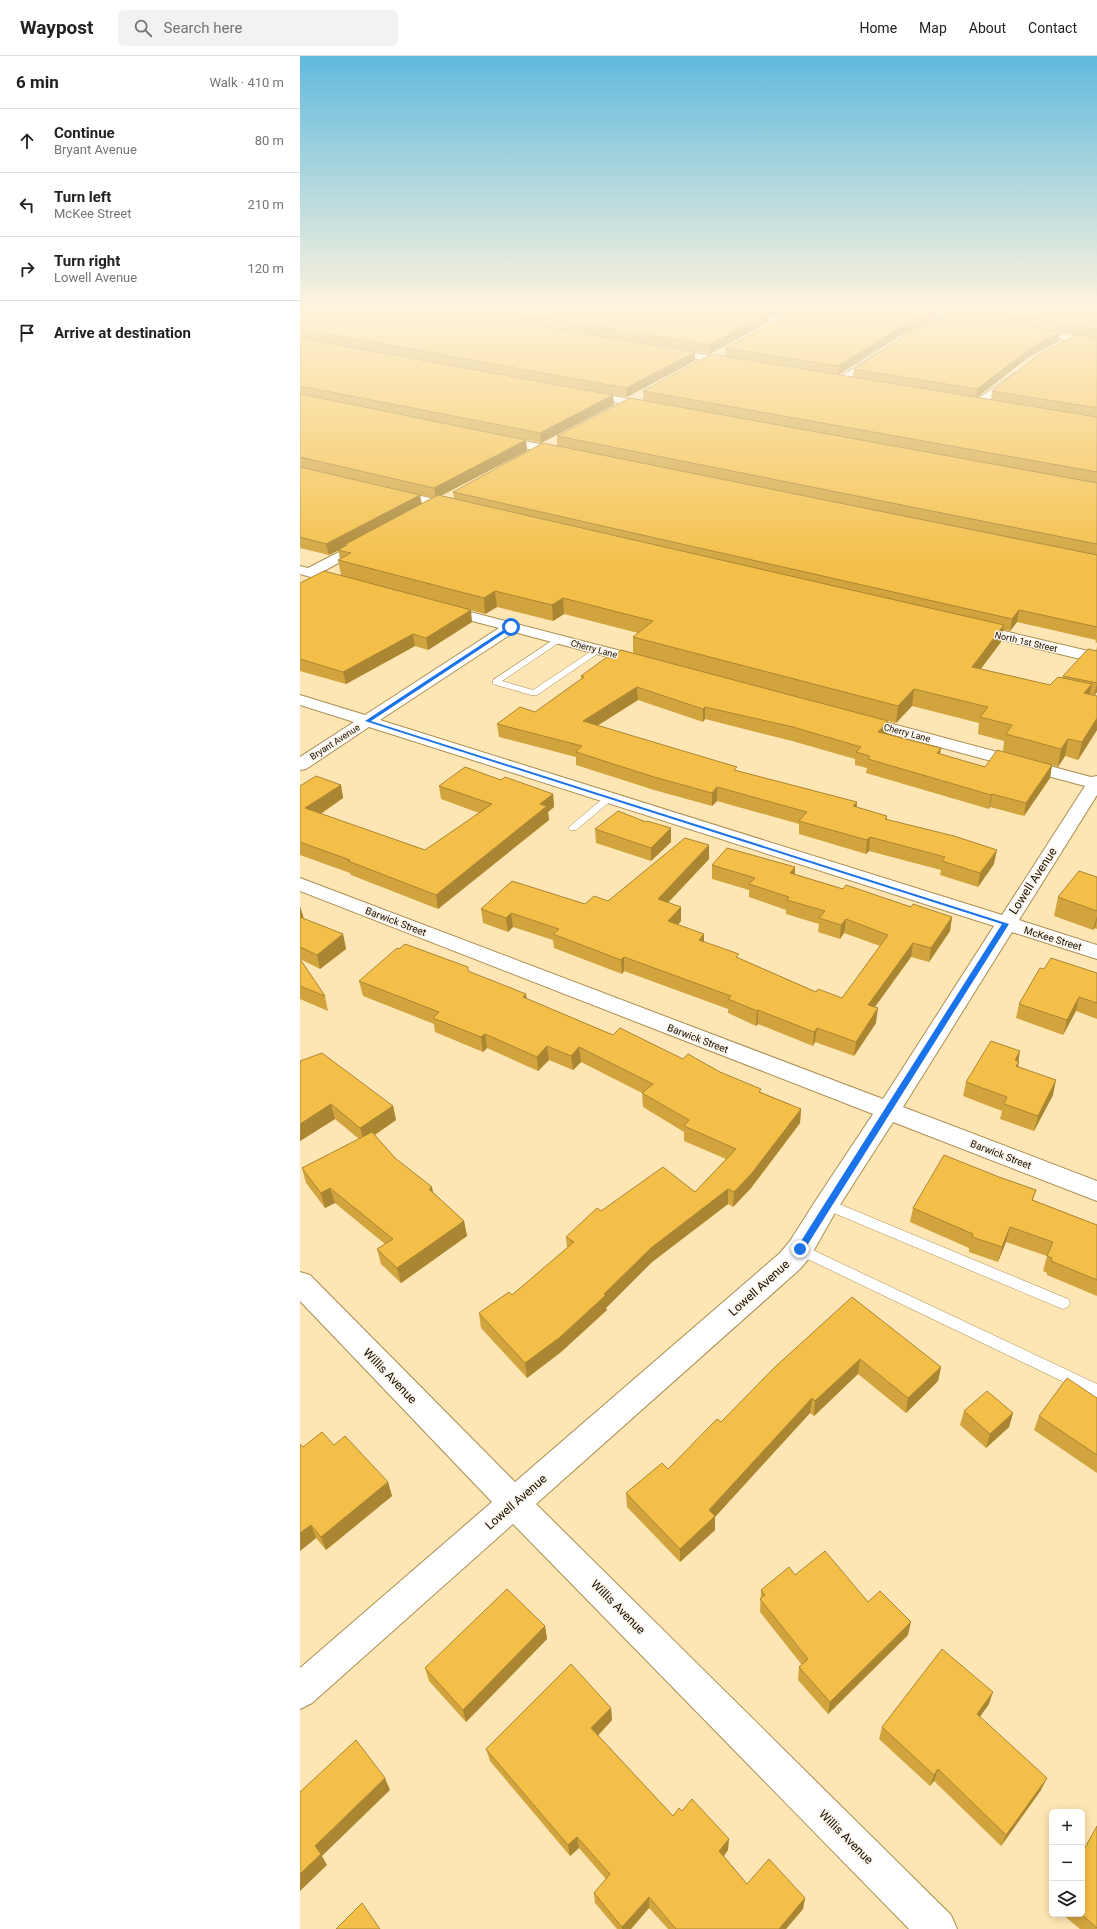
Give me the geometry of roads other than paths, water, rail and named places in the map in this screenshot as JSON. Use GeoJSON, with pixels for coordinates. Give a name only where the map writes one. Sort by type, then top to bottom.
{"type":"FeatureCollection","features":[{"type":"Feature","properties":{"kind":"street"},"geometry":{"type":"LineString","coordinates":[[589,394],[660,407]]}},
{"type":"Feature","properties":{"kind":"street"},"geometry":{"type":"LineString","coordinates":[[609,412],[641,394]]}},
{"type":"Feature","properties":{"kind":"street"},"geometry":{"type":"LineString","coordinates":[[988,394],[976,403],[995,406]]}},
{"type":"Feature","properties":{"kind":"street"},"geometry":{"type":"LineString","coordinates":[[487,437],[581,456]]}},
{"type":"Feature","properties":{"kind":"street"},"geometry":{"type":"LineString","coordinates":[[528,456],[555,441]]}},
{"type":"Feature","properties":{"kind":"street"},"geometry":{"type":"LineString","coordinates":[[376,490],[468,511]]}},
{"type":"Feature","properties":{"kind":"street"},"geometry":{"type":"LineString","coordinates":[[423,511],[450,496]]}},
{"type":"Feature","properties":{"kind":"street"},"geometry":{"type":"LineString","coordinates":[[304,571],[376,536]]}},
{"type":"Feature","properties":{"kind":"street"},"geometry":{"type":"LineString","coordinates":[[304,571],[361,587]]}},
{"type":"Feature","properties":{"kind":"street","name":"Cherry Lane"},"geometry":{"type":"LineString","coordinates":[[428,605],[660,666]]}},
{"type":"Feature","properties":{"kind":"street","name":"North 1st Street"},"geometry":{"type":"LineString","coordinates":[[957,626],[1097,658]]}},
{"type":"Feature","properties":{"kind":"street","name":"Bryant Avenue"},"geometry":{"type":"LineString","coordinates":[[300,765],[511,627]]}},
{"type":"Feature","properties":{"kind":"street","name":"McKee Street"},"geometry":{"type":"LineString","coordinates":[[300,700],[1097,952]]}},
{"type":"Feature","properties":{"kind":"street","name":"Cherry Lane"},"geometry":{"type":"LineString","coordinates":[[844,716],[1097,783]]}},
{"type":"Feature","properties":{"kind":"street","name":"Lowell Avenue"},"geometry":{"type":"LineString","coordinates":[[300,1691],[790,1260],[800,1249],[827,1204],[1097,783]]}},
{"type":"Feature","properties":{"kind":"street","name":"Barwick Street"},"geometry":{"type":"LineString","coordinates":[[300,884],[1097,1191]]}},
{"type":"Feature","properties":{"kind":"street","name":"Willis Avenue"},"geometry":{"type":"LineString","coordinates":[[300,1284],[514,1503],[937,1929]]}},
{"type":"Feature","properties":{"kind":"lane"},"geometry":{"type":"LineString","coordinates":[[559,640],[496,682],[534,692],[599,650]]}},
{"type":"Feature","properties":{"kind":"lane"},"geometry":{"type":"LineString","coordinates":[[573,828],[609,798]]}},
{"type":"Feature","properties":{"kind":"lane"},"geometry":{"type":"LineString","coordinates":[[827,1204],[1063,1303]]}},
{"type":"Feature","properties":{"kind":"lane"},"geometry":{"type":"LineString","coordinates":[[800,1249],[1097,1391]]}}]}
